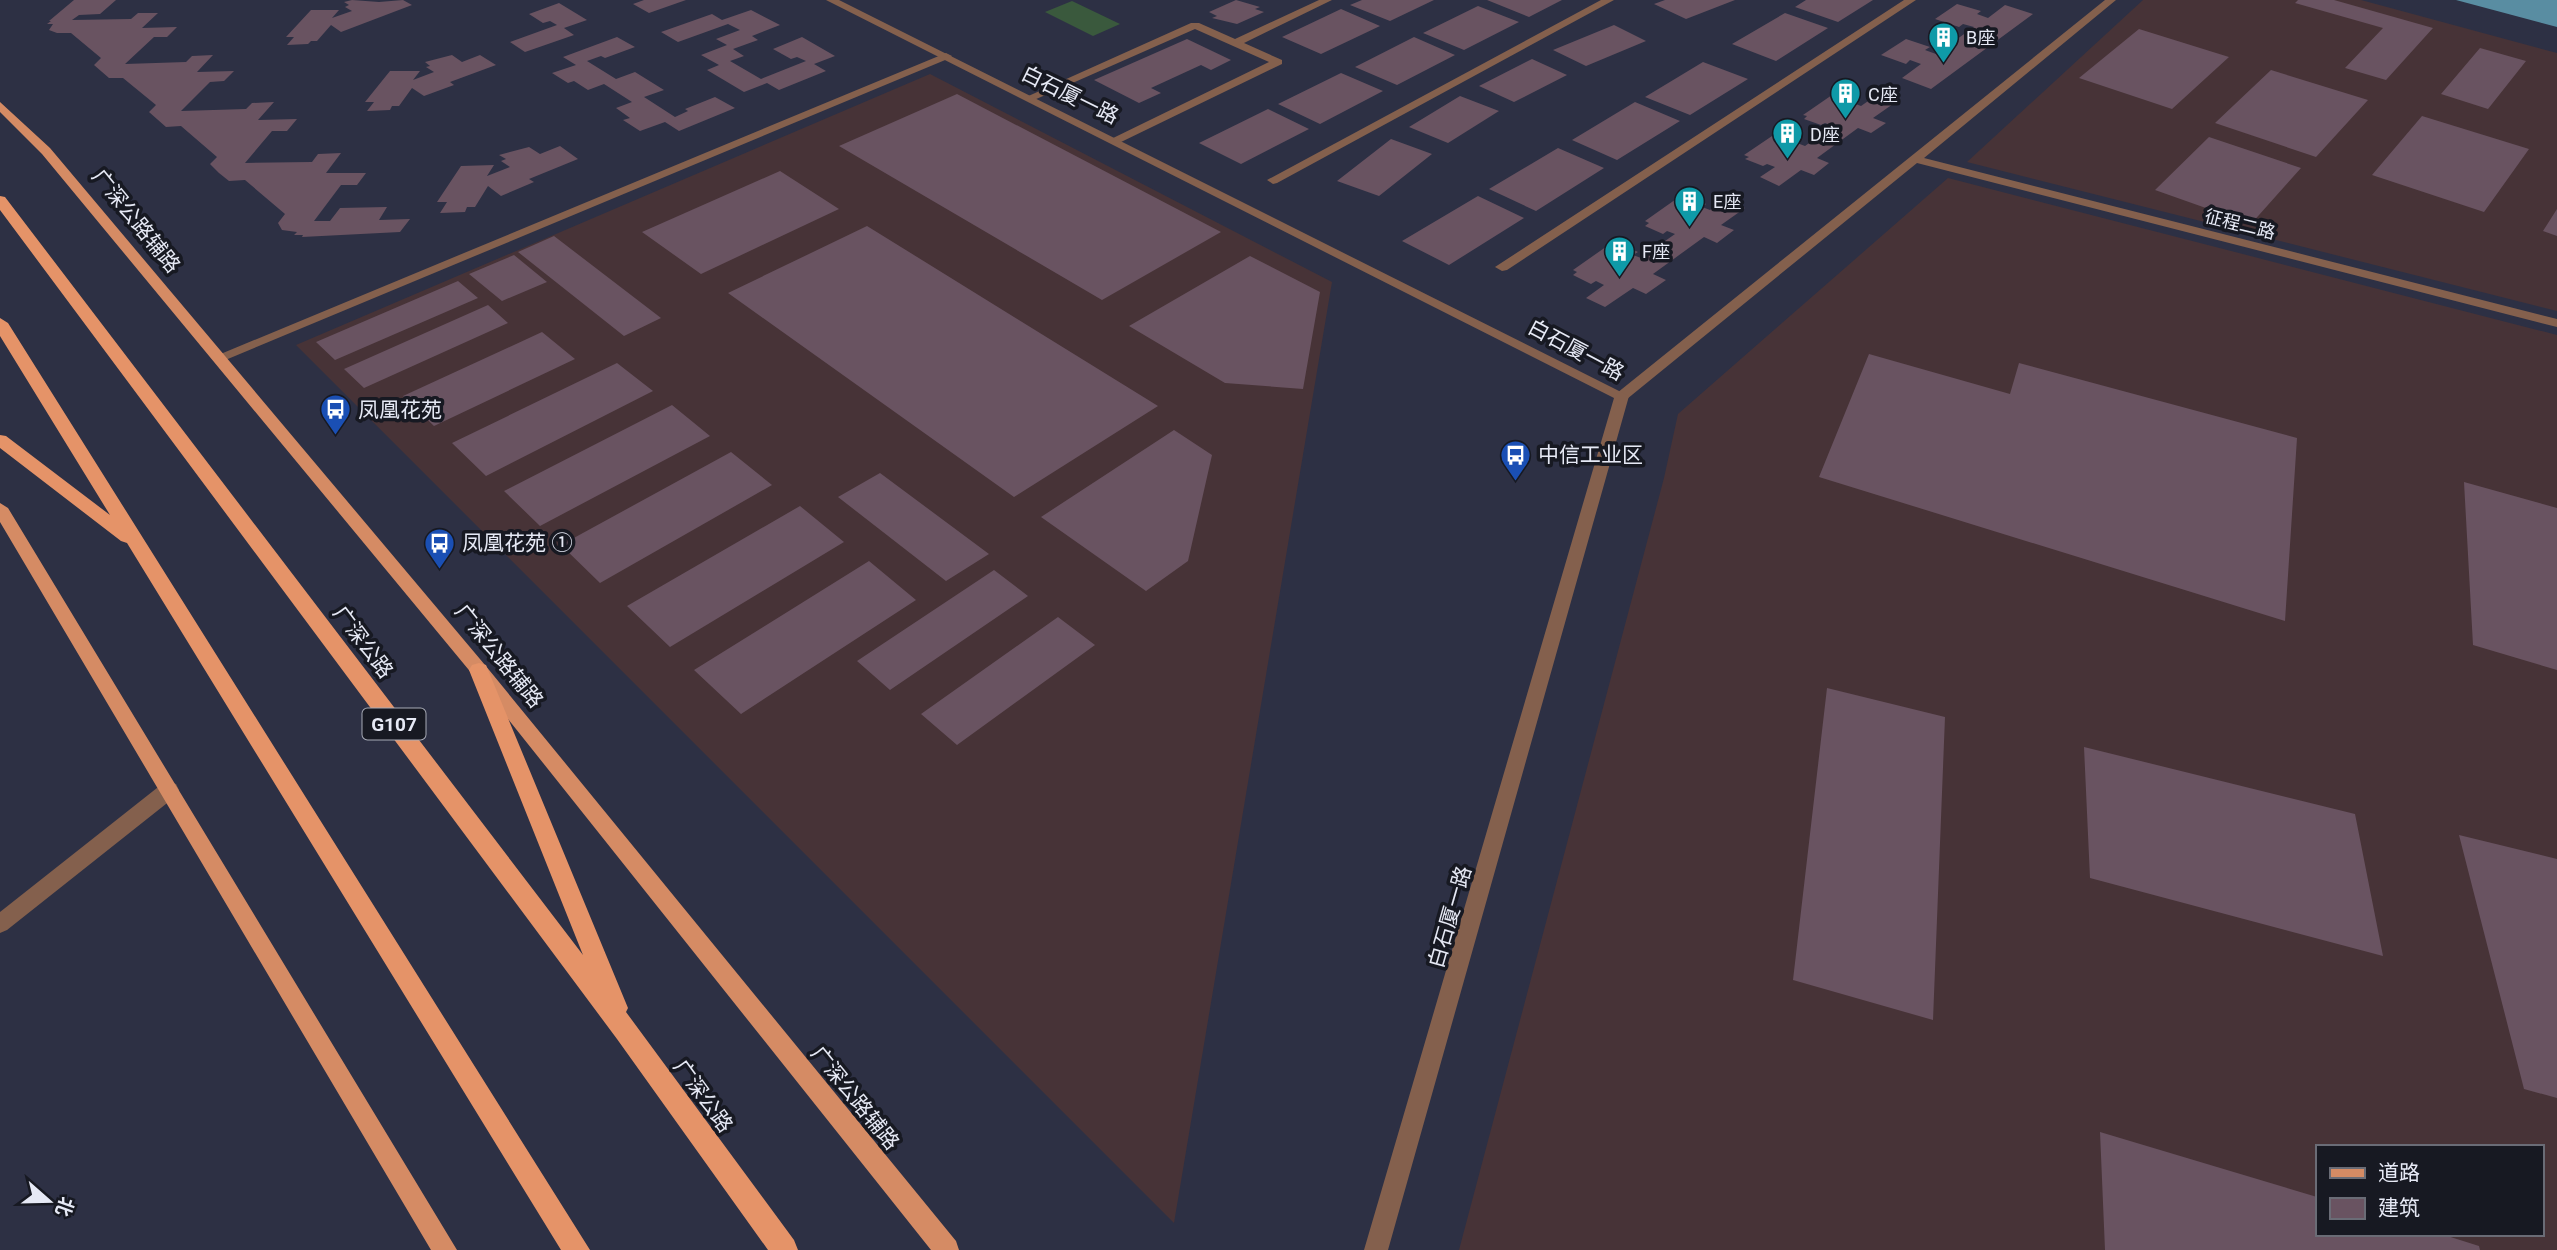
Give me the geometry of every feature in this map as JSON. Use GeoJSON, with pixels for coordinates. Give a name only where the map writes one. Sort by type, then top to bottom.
{"type":"FeatureCollection","features":[{"type":"Feature","properties":{"kind":"highway","name":"广深公路"},"geometry":{"type":"LineString","coordinates":[[0,200],[626,1031],[785,1250]]}},
{"type":"Feature","properties":{"kind":"highway"},"geometry":{"type":"LineString","coordinates":[[0,323],[572,1245]]}},
{"type":"Feature","properties":{"kind":"highway"},"geometry":{"type":"LineString","coordinates":[[0,440],[138,545]]}},
{"type":"Feature","properties":{"kind":"highway"},"geometry":{"type":"LineString","coordinates":[[479,670],[626,1031]]}},
{"type":"Feature","properties":{"kind":"main road","name":"广深公路辅路"},"geometry":{"type":"LineString","coordinates":[[0,105],[46,150],[479,670],[947,1250]]}},
{"type":"Feature","properties":{"kind":"main road"},"geometry":{"type":"LineString","coordinates":[[0,508],[445,1250]]}},
{"type":"Feature","properties":{"kind":"street","name":"白石厦一路"},"geometry":{"type":"LineString","coordinates":[[831,0],[1622,396],[1376,1250]]}},
{"type":"Feature","properties":{"kind":"street"},"geometry":{"type":"LineString","coordinates":[[1234,43],[1327,0]]}},
{"type":"Feature","properties":{"kind":"street"},"geometry":{"type":"LineString","coordinates":[[1273,180],[1609,0]]}},
{"type":"Feature","properties":{"kind":"street"},"geometry":{"type":"LineString","coordinates":[[1502,267],[1912,0]]}},
{"type":"Feature","properties":{"kind":"street"},"geometry":{"type":"LineString","coordinates":[[1622,396],[2105,1]]}},
{"type":"Feature","properties":{"kind":"street"},"geometry":{"type":"LineString","coordinates":[[1030,98],[1195,25],[1278,62],[1115,140]]}},
{"type":"Feature","properties":{"kind":"street"},"geometry":{"type":"LineString","coordinates":[[218,358],[946,57]]}},
{"type":"Feature","properties":{"kind":"street","name":"征程二路"},"geometry":{"type":"LineString","coordinates":[[1914,159],[2557,323]]}},
{"type":"Feature","properties":{"kind":"street"},"geometry":{"type":"LineString","coordinates":[[0,924],[169,790]]}},
{"type":"Feature","properties":{"kind":"shaded area"},"geometry":{"type":"Polygon","coordinates":[[[2143,0],[2361,0],[2557,53],[2557,311],[1967,162],[2143,0]]]}},
{"type":"Feature","properties":{"kind":"shaded area"},"geometry":{"type":"Polygon","coordinates":[[[930,74],[1332,282],[1174,1223],[296,345],[930,74]]]}},
{"type":"Feature","properties":{"kind":"shaded area"},"geometry":{"type":"Polygon","coordinates":[[[1948,178],[2557,335],[2557,1250],[1459,1250],[1664,478],[1678,414],[1948,178]]]}},
{"type":"Feature","properties":{"kind":"green space"},"geometry":{"type":"Polygon","coordinates":[[[1072,1],[1120,24],[1093,36],[1045,12],[1072,1]]]}},
{"type":"Feature","properties":{"kind":"water"},"geometry":{"type":"Polygon","coordinates":[[[2456,0],[2557,0],[2557,27],[2456,0]]]}},
{"type":"Feature","properties":{"kind":"building"},"geometry":{"type":"Polygon","coordinates":[[[74,0],[116,0],[100,14],[79,15],[72,20],[131,19],[138,13],[158,13],[142,28],[177,27],[167,37],[154,37],[125,64],[186,62],[192,56],[213,55],[197,72],[234,71],[224,81],[210,82],[181,111],[246,109],[252,103],[274,102],[258,120],[297,119],[287,131],[272,131],[245,163],[312,162],[318,154],[341,153],[326,173],[366,173],[357,185],[341,185],[314,221],[330,221],[340,208],[387,207],[379,220],[410,219],[400,232],[302,237],[303,235],[294,235],[297,232],[282,230],[278,223],[285,214],[245,180],[229,181],[219,173],[210,164],[217,157],[181,126],[166,127],[149,112],[156,105],[123,78],[109,78],[94,65],[101,58],[71,33],[49,30],[53,24],[47,24],[49,21],[74,0]]]}},
{"type":"Feature","properties":{"kind":"building"},"geometry":{"type":"Polygon","coordinates":[[[403,0],[412,5],[341,32],[331,25],[317,41],[287,45],[294,37],[286,37],[311,10],[339,10],[332,18],[352,11],[345,7],[349,5],[344,2],[403,0]]]}},
{"type":"Feature","properties":{"kind":"building"},"geometry":{"type":"Polygon","coordinates":[[[644,0],[686,0],[649,13],[633,4],[644,0]]]}},
{"type":"Feature","properties":{"kind":"building"},"geometry":{"type":"Polygon","coordinates":[[[1236,0],[1260,7],[1255,9],[1264,12],[1237,24],[1212,18],[1217,16],[1209,12],[1236,0]]]}},
{"type":"Feature","properties":{"kind":"building"},"geometry":{"type":"Polygon","coordinates":[[[1362,0],[1434,0],[1390,21],[1350,5],[1362,0]]]}},
{"type":"Feature","properties":{"kind":"building"},"geometry":{"type":"Polygon","coordinates":[[[1487,0],[1562,0],[1529,17],[1487,0]]]}},
{"type":"Feature","properties":{"kind":"building"},"geometry":{"type":"Polygon","coordinates":[[[1665,0],[1735,0],[1686,19],[1654,4],[1665,0]]]}},
{"type":"Feature","properties":{"kind":"building"},"geometry":{"type":"Polygon","coordinates":[[[1806,0],[1873,0],[1838,22],[1795,7],[1806,0]]]}},
{"type":"Feature","properties":{"kind":"building"},"geometry":{"type":"Polygon","coordinates":[[[2298,0],[2334,0],[2433,28],[2386,80],[2345,68],[2383,28],[2295,3],[2298,0]]]}},
{"type":"Feature","properties":{"kind":"building"},"geometry":{"type":"Polygon","coordinates":[[[559,3],[587,20],[564,28],[574,35],[525,52],[510,42],[557,25],[550,21],[543,23],[529,14],[559,3]]]}},
{"type":"Feature","properties":{"kind":"building"},"geometry":{"type":"Polygon","coordinates":[[[1957,4],[1981,11],[1977,14],[1988,18],[2005,5],[2033,14],[1931,89],[1902,78],[1921,64],[1910,60],[1906,64],[1881,55],[1906,39],[1930,47],[1925,50],[1936,54],[1974,27],[1963,24],[1959,27],[1935,19],[1957,4]]]}},
{"type":"Feature","properties":{"kind":"building"},"geometry":{"type":"Polygon","coordinates":[[[1478,6],[1519,22],[1464,50],[1423,33],[1478,6]]]}},
{"type":"Feature","properties":{"kind":"building"},"geometry":{"type":"Polygon","coordinates":[[[1341,9],[1380,26],[1321,54],[1282,37],[1341,9]]]}},
{"type":"Feature","properties":{"kind":"building"},"geometry":{"type":"Polygon","coordinates":[[[751,10],[780,25],[752,36],[758,40],[733,49],[744,56],[730,61],[761,79],[806,61],[797,57],[791,59],[773,49],[802,37],[835,56],[814,64],[826,71],[779,90],[767,83],[744,92],[707,70],[719,65],[701,55],[727,45],[716,39],[740,30],[728,24],[678,42],[661,32],[712,14],[722,20],[751,10]]]}},
{"type":"Feature","properties":{"kind":"building"},"geometry":{"type":"Polygon","coordinates":[[[1785,13],[1828,28],[1776,61],[1732,44],[1785,13]]]}},
{"type":"Feature","properties":{"kind":"building"},"geometry":{"type":"Polygon","coordinates":[[[1614,25],[1646,41],[1586,66],[1553,50],[1614,25]]]}},
{"type":"Feature","properties":{"kind":"building"},"geometry":{"type":"Polygon","coordinates":[[[2139,29],[2229,57],[2172,109],[2079,78],[2139,29]]]}},
{"type":"Feature","properties":{"kind":"building"},"geometry":{"type":"Polygon","coordinates":[[[617,37],[635,47],[605,58],[601,56],[587,61],[616,79],[635,72],[664,90],[644,97],[675,117],[688,111],[685,109],[715,97],[735,108],[679,131],[665,122],[640,131],[623,120],[630,118],[616,108],[632,102],[604,84],[588,90],[574,81],[568,83],[552,73],[576,65],[563,57],[617,37]]]}},
{"type":"Feature","properties":{"kind":"building"},"geometry":{"type":"Polygon","coordinates":[[[1414,37],[1455,55],[1397,85],[1355,67],[1414,37]]]}},
{"type":"Feature","properties":{"kind":"building"},"geometry":{"type":"Polygon","coordinates":[[[1187,39],[1231,60],[1211,70],[1201,65],[1151,88],[1161,93],[1139,103],[1094,80],[1187,39]]]}},
{"type":"Feature","properties":{"kind":"building"},"geometry":{"type":"Polygon","coordinates":[[[2480,48],[2526,61],[2488,109],[2441,94],[2480,48]]]}},
{"type":"Feature","properties":{"kind":"building"},"geometry":{"type":"Polygon","coordinates":[[[452,55],[462,62],[480,55],[496,65],[450,82],[454,85],[424,96],[412,88],[399,106],[392,106],[390,110],[367,111],[374,102],[365,102],[390,71],[420,71],[413,80],[434,72],[426,67],[430,66],[425,62],[452,55]]]}},
{"type":"Feature","properties":{"kind":"building"},"geometry":{"type":"Polygon","coordinates":[[[1532,59],[1567,75],[1514,102],[1479,86],[1532,59]]]}},
{"type":"Feature","properties":{"kind":"building"},"geometry":{"type":"Polygon","coordinates":[[[1703,62],[1748,79],[1690,115],[1645,97],[1703,62]]]}},
{"type":"Feature","properties":{"kind":"building"},"geometry":{"type":"Polygon","coordinates":[[[2271,70],[2368,100],[2316,157],[2215,123],[2271,70]]]}},
{"type":"Feature","properties":{"kind":"building"},"geometry":{"type":"Polygon","coordinates":[[[1341,73],[1383,91],[1320,124],[1278,104],[1341,73]]]}},
{"type":"Feature","properties":{"kind":"building"},"geometry":{"type":"Polygon","coordinates":[[[957,94],[1221,232],[1102,300],[839,146],[957,94]]]}},
{"type":"Feature","properties":{"kind":"building"},"geometry":{"type":"Polygon","coordinates":[[[1832,95],[1856,101],[1853,103],[1861,106],[1874,97],[1893,104],[1873,118],[1886,123],[1871,133],[1858,128],[1817,158],[1829,163],[1814,175],[1801,170],[1779,186],[1760,177],[1775,167],[1767,164],[1763,166],[1745,159],[1749,157],[1744,155],[1775,134],[1779,136],[1783,133],[1800,140],[1797,143],[1805,146],[1833,126],[1804,119],[1807,116],[1803,115],[1832,95]]]}},
{"type":"Feature","properties":{"kind":"building"},"geometry":{"type":"Polygon","coordinates":[[[1460,96],[1499,111],[1448,143],[1409,127],[1460,96]]]}},
{"type":"Feature","properties":{"kind":"building"},"geometry":{"type":"Polygon","coordinates":[[[1635,102],[1680,121],[1617,160],[1572,140],[1635,102]]]}},
{"type":"Feature","properties":{"kind":"building"},"geometry":{"type":"Polygon","coordinates":[[[1268,109],[1309,129],[1241,164],[1199,143],[1268,109]]]}},
{"type":"Feature","properties":{"kind":"building"},"geometry":{"type":"Polygon","coordinates":[[[2422,116],[2529,149],[2484,212],[2372,175],[2422,116]]]}},
{"type":"Feature","properties":{"kind":"building"},"geometry":{"type":"Polygon","coordinates":[[[2209,137],[2301,168],[2251,224],[2155,190],[2209,137]]]}},
{"type":"Feature","properties":{"kind":"building"},"geometry":{"type":"Polygon","coordinates":[[[1391,139],[1432,154],[1379,196],[1337,181],[1391,139]]]}},
{"type":"Feature","properties":{"kind":"building"},"geometry":{"type":"Polygon","coordinates":[[[560,146],[578,159],[529,179],[534,182],[501,196],[488,186],[475,207],[467,207],[465,212],[440,213],[447,202],[437,202],[461,166],[494,165],[487,176],[510,167],[501,161],[506,159],[499,155],[529,147],[540,154],[560,146]]]}},
{"type":"Feature","properties":{"kind":"building"},"geometry":{"type":"Polygon","coordinates":[[[1558,148],[1604,168],[1536,211],[1489,189],[1558,148]]]}},
{"type":"Feature","properties":{"kind":"building"},"geometry":{"type":"Polygon","coordinates":[[[780,171],[839,209],[701,274],[642,232],[780,171]]]}},
{"type":"Feature","properties":{"kind":"building"},"geometry":{"type":"Polygon","coordinates":[[[1478,196],[1524,218],[1449,265],[1402,241],[1478,196]]]}},
{"type":"Feature","properties":{"kind":"building"},"geometry":{"type":"Polygon","coordinates":[[[1688,196],[1706,204],[1702,207],[1710,210],[1726,199],[1745,208],[1721,225],[1734,230],[1717,243],[1704,237],[1653,274],[1666,280],[1646,294],[1633,288],[1605,307],[1586,298],[1604,285],[1596,281],[1591,284],[1573,275],[1577,272],[1573,270],[1610,244],[1615,246],[1619,243],[1638,252],[1633,255],[1641,258],[1675,234],[1667,231],[1663,234],[1645,226],[1649,223],[1645,221],[1679,197],[1684,199],[1688,196]]]}},
{"type":"Feature","properties":{"kind":"building"},"geometry":{"type":"Polygon","coordinates":[[[2557,209],[2557,236],[2543,231],[2557,209]]]}},
{"type":"Feature","properties":{"kind":"building"},"geometry":{"type":"Polygon","coordinates":[[[867,226],[1158,406],[1014,497],[728,293],[867,226]]]}},
{"type":"Feature","properties":{"kind":"building"},"geometry":{"type":"Polygon","coordinates":[[[554,236],[661,318],[624,336],[518,252],[554,236]]]}},
{"type":"Feature","properties":{"kind":"building"},"geometry":{"type":"Polygon","coordinates":[[[514,255],[547,282],[502,301],[469,274],[514,255]]]}},
{"type":"Feature","properties":{"kind":"building"},"geometry":{"type":"Polygon","coordinates":[[[1250,256],[1320,292],[1303,389],[1225,383],[1129,326],[1250,256]]]}},
{"type":"Feature","properties":{"kind":"building"},"geometry":{"type":"Polygon","coordinates":[[[458,281],[478,298],[335,360],[316,342],[458,281]]]}},
{"type":"Feature","properties":{"kind":"building"},"geometry":{"type":"Polygon","coordinates":[[[488,305],[508,323],[364,388],[344,369],[488,305]]]}},
{"type":"Feature","properties":{"kind":"building"},"geometry":{"type":"Polygon","coordinates":[[[542,332],[575,359],[434,426],[403,396],[542,332]]]}},
{"type":"Feature","properties":{"kind":"building"},"geometry":{"type":"Polygon","coordinates":[[[1869,354],[2010,394],[2019,363],[2297,438],[2285,621],[1819,477],[1869,354]]]}},
{"type":"Feature","properties":{"kind":"building"},"geometry":{"type":"Polygon","coordinates":[[[617,363],[653,391],[486,476],[452,443],[617,363]]]}},
{"type":"Feature","properties":{"kind":"building"},"geometry":{"type":"Polygon","coordinates":[[[672,405],[710,436],[540,526],[504,491],[672,405]]]}},
{"type":"Feature","properties":{"kind":"building"},"geometry":{"type":"Polygon","coordinates":[[[1174,430],[1212,455],[1188,561],[1146,591],[1041,517],[1174,430]]]}},
{"type":"Feature","properties":{"kind":"building"},"geometry":{"type":"Polygon","coordinates":[[[731,452],[772,485],[600,583],[561,545],[731,452]]]}},
{"type":"Feature","properties":{"kind":"building"},"geometry":{"type":"Polygon","coordinates":[[[880,473],[989,554],[946,581],[838,497],[880,473]]]}},
{"type":"Feature","properties":{"kind":"building"},"geometry":{"type":"Polygon","coordinates":[[[2464,482],[2557,508],[2557,670],[2473,645],[2464,482]]]}},
{"type":"Feature","properties":{"kind":"building"},"geometry":{"type":"Polygon","coordinates":[[[800,506],[844,542],[670,647],[627,606],[800,506]]]}},
{"type":"Feature","properties":{"kind":"building"},"geometry":{"type":"Polygon","coordinates":[[[869,561],[916,600],[741,714],[694,670],[869,561]]]}},
{"type":"Feature","properties":{"kind":"building"},"geometry":{"type":"Polygon","coordinates":[[[994,570],[1028,596],[890,690],[857,661],[994,570]]]}},
{"type":"Feature","properties":{"kind":"building"},"geometry":{"type":"Polygon","coordinates":[[[1058,617],[1095,645],[957,745],[921,714],[1058,617]]]}},
{"type":"Feature","properties":{"kind":"building"},"geometry":{"type":"Polygon","coordinates":[[[1827,688],[1945,717],[1933,1020],[1793,980],[1827,688]]]}},
{"type":"Feature","properties":{"kind":"building"},"geometry":{"type":"Polygon","coordinates":[[[2084,747],[2355,814],[2383,956],[2090,878],[2084,747]]]}},
{"type":"Feature","properties":{"kind":"building"},"geometry":{"type":"Polygon","coordinates":[[[2459,835],[2557,859],[2557,1098],[2524,1089],[2459,835]]]}},
{"type":"Feature","properties":{"kind":"building"},"geometry":{"type":"Polygon","coordinates":[[[2100,1132],[2316,1197],[2316,1236],[2447,1236],[2479,1246],[2480,1250],[2105,1250],[2100,1132]]]}},
{"type":"Feature","properties":{"kind":"place","name":"B座"},"geometry":{"type":"Point","coordinates":[1943,64]}},
{"type":"Feature","properties":{"kind":"place","name":"C座"},"geometry":{"type":"Point","coordinates":[1845,121]}},
{"type":"Feature","properties":{"kind":"place","name":"D座"},"geometry":{"type":"Point","coordinates":[1787,161]}},
{"type":"Feature","properties":{"kind":"place","name":"E座"},"geometry":{"type":"Point","coordinates":[1690,228]}},
{"type":"Feature","properties":{"kind":"place","name":"F座"},"geometry":{"type":"Point","coordinates":[1619,278]}},
{"type":"Feature","properties":{"kind":"place","name":"凤凰花苑"},"geometry":{"type":"Point","coordinates":[335,437]}},
{"type":"Feature","properties":{"kind":"place","name":"中信工业区"},"geometry":{"type":"Point","coordinates":[1515,482]}},
{"type":"Feature","properties":{"kind":"place","name":"凤凰花苑 ①"},"geometry":{"type":"Point","coordinates":[439,570]}}]}
